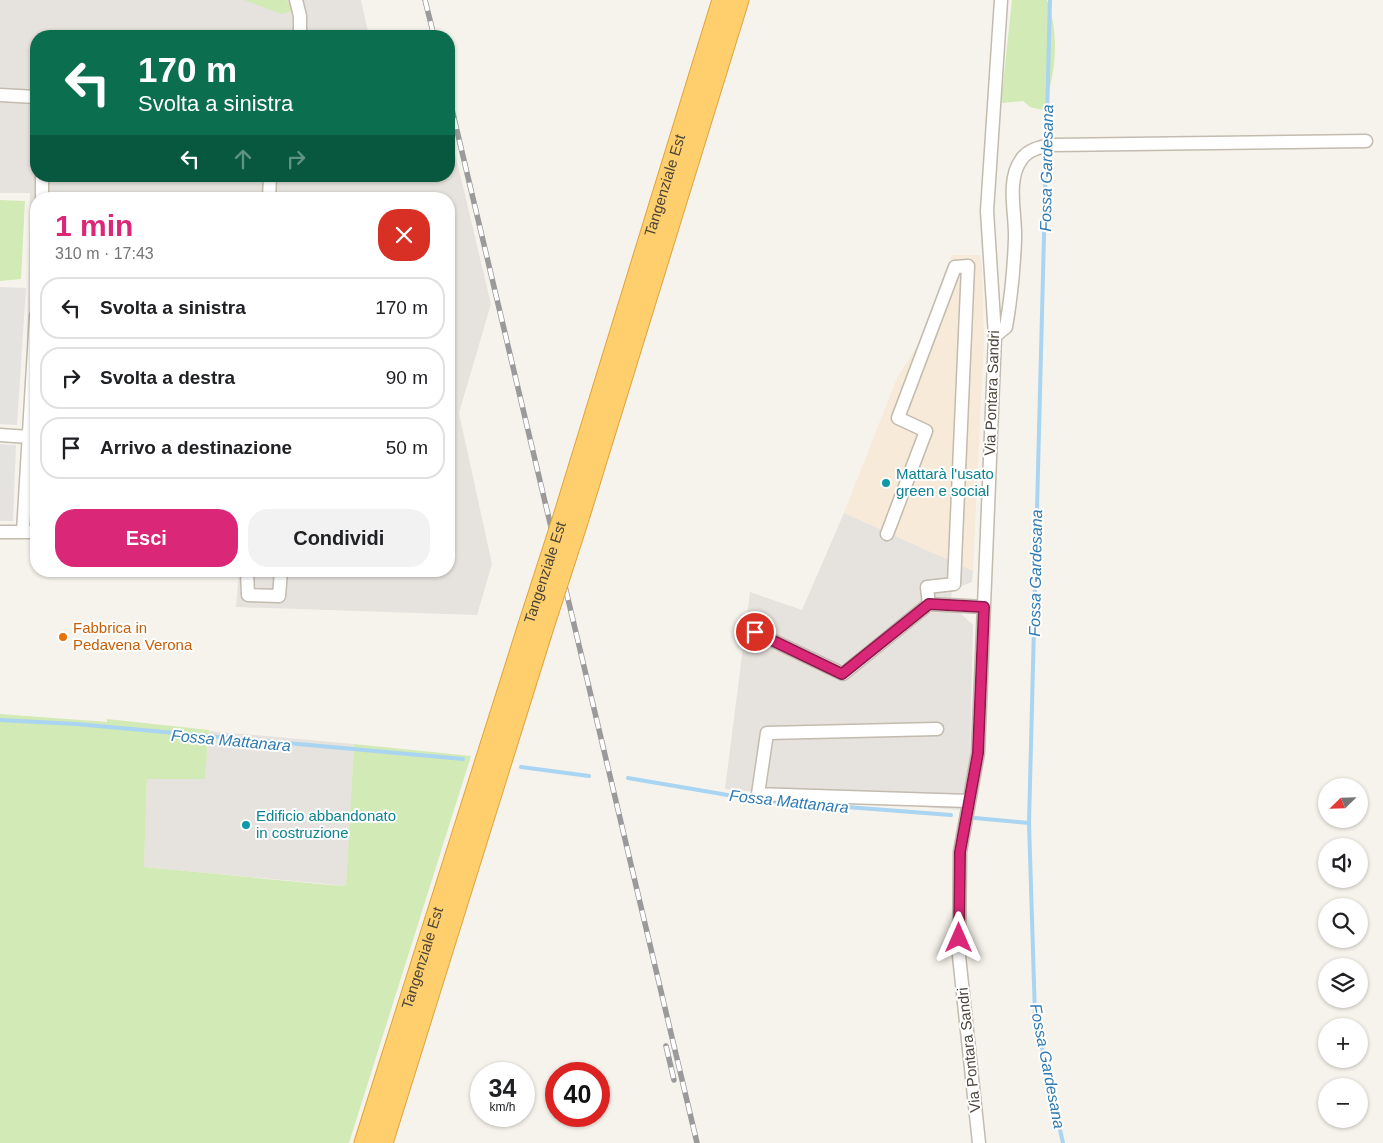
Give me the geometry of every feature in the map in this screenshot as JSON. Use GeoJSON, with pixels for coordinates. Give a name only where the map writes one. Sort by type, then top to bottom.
{"type":"FeatureCollection","features":[{"type":"Feature","properties":{"kind":"highway","name":"Tangenziale Est"},"geometry":{"type":"LineString","coordinates":[[570,521],[722,0]]}},
{"type":"Feature","properties":{"kind":"highway","name":"Tangenziale Est"},"geometry":{"type":"LineString","coordinates":[[364,1143],[536,626],[739,0]]}},
{"type":"Feature","properties":{"kind":"highway","name":"Tangenziale Est"},"geometry":{"type":"LineString","coordinates":[[383,1143],[536,626]]}},
{"type":"Feature","properties":{"kind":"street"},"geometry":{"type":"LineString","coordinates":[[296,0],[300,16],[300,30]]}},
{"type":"Feature","properties":{"kind":"street","name":"Via Pontara Sandri"},"geometry":{"type":"LineString","coordinates":[[979,1143],[959,956],[960,852],[978,753],[996,336],[987,211],[1001,0]]}},
{"type":"Feature","properties":{"kind":"street"},"geometry":{"type":"LineString","coordinates":[[0,95],[30,97]]}},
{"type":"Feature","properties":{"kind":"street"},"geometry":{"type":"LineString","coordinates":[[996,336],[1006,327],[1011,298],[1015,238],[1013,193],[1015,172],[1022,158],[1034,149],[1060,145],[1366,141]]}},
{"type":"Feature","properties":{"kind":"street"},"geometry":{"type":"LineString","coordinates":[[887,534],[926,430],[898,418],[955,267],[968,266],[954,584],[927,587],[929,604]]}},
{"type":"Feature","properties":{"kind":"street"},"geometry":{"type":"LineString","coordinates":[[23,532],[30,419]]}},
{"type":"Feature","properties":{"kind":"street"},"geometry":{"type":"LineString","coordinates":[[0,435],[29,436]]}},
{"type":"Feature","properties":{"kind":"street"},"geometry":{"type":"LineString","coordinates":[[0,532],[30,532]]}},
{"type":"Feature","properties":{"kind":"street"},"geometry":{"type":"LineString","coordinates":[[247,577],[248,595],[279,596],[281,577]]}},
{"type":"Feature","properties":{"kind":"street"},"geometry":{"type":"LineString","coordinates":[[755,632],[842,674],[929,604],[984,607]]}},
{"type":"Feature","properties":{"kind":"street"},"geometry":{"type":"LineString","coordinates":[[937,728],[767,733],[758,794],[969,801]]}},
{"type":"Feature","properties":{"kind":"shaded area"},"geometry":{"type":"Polygon","coordinates":[[[0,0],[361,0],[368,30],[30,30],[30,182],[455,182],[455,153],[491,304],[459,413],[492,564],[477,615],[236,607],[238,577],[455,577],[455,192],[0,193],[0,0]]]}},
{"type":"Feature","properties":{"kind":"shaded area"},"geometry":{"type":"Polygon","coordinates":[[[30,193],[30,362],[27,362],[30,193]]]}},
{"type":"Feature","properties":{"kind":"shaded area"},"geometry":{"type":"Polygon","coordinates":[[[952,255],[980,255],[982,268],[984,339],[973,571],[844,513],[897,378],[932,323],[952,255]]]}},
{"type":"Feature","properties":{"kind":"shaded area"},"geometry":{"type":"Polygon","coordinates":[[[0,287],[26,288],[17,425],[0,424],[0,287]]]}},
{"type":"Feature","properties":{"kind":"shaded area"},"geometry":{"type":"Polygon","coordinates":[[[0,444],[16,445],[13,521],[0,521],[0,444]]]}},
{"type":"Feature","properties":{"kind":"shaded area"},"geometry":{"type":"Polygon","coordinates":[[[844,513],[973,571],[972,582],[952,590],[950,609],[957,610],[973,625],[970,760],[959,810],[725,789],[750,592],[802,610],[844,513]]]}},
{"type":"Feature","properties":{"kind":"shaded area","name":"Edificio abbandonato in costruzione"},"geometry":{"type":"Polygon","coordinates":[[[209,731],[354,744],[346,886],[144,867],[147,779],[205,779],[209,731]]]}},
{"type":"Feature","properties":{"kind":"green space"},"geometry":{"type":"Polygon","coordinates":[[[244,0],[286,0],[295,10],[282,14],[244,0]]]}},
{"type":"Feature","properties":{"kind":"green space"},"geometry":{"type":"Polygon","coordinates":[[[1012,0],[1047,0],[1051,13],[1054,27],[1055,55],[1051,83],[1043,110],[1030,107],[1023,101],[1001,103],[1012,0]]]}},
{"type":"Feature","properties":{"kind":"green space"},"geometry":{"type":"Polygon","coordinates":[[[0,200],[25,201],[21,279],[0,281],[0,200]]]}},
{"type":"Feature","properties":{"kind":"green space"},"geometry":{"type":"Polygon","coordinates":[[[0,714],[107,722],[107,719],[209,730],[205,779],[147,779],[144,867],[330,885],[346,886],[354,744],[471,756],[349,1143],[0,1143],[0,714]]]}},
{"type":"Feature","properties":{"kind":"waterway","name":"Fossa Gardesana"},"geometry":{"type":"LineString","coordinates":[[1050,0],[1029,823],[1035,1016],[1063,1143]]}},
{"type":"Feature","properties":{"kind":"waterway","name":"Fossa Mattanara"},"geometry":{"type":"LineString","coordinates":[[0,720],[76,724],[463,759]]}},
{"type":"Feature","properties":{"kind":"waterway","name":"Fossa Mattanara"},"geometry":{"type":"LineString","coordinates":[[521,767],[589,776]]}},
{"type":"Feature","properties":{"kind":"waterway","name":"Fossa Mattanara"},"geometry":{"type":"LineString","coordinates":[[628,778],[757,800],[951,815]]}},
{"type":"Feature","properties":{"kind":"waterway","name":"Fossa Mattanara"},"geometry":{"type":"LineString","coordinates":[[975,818],[1029,823]]}},
{"type":"Feature","properties":{"kind":"railway"},"geometry":{"type":"LineString","coordinates":[[425,0],[432,30]]}},
{"type":"Feature","properties":{"kind":"railway"},"geometry":{"type":"LineString","coordinates":[[455,122],[697,1143]]}},
{"type":"Feature","properties":{"kind":"railway"},"geometry":{"type":"LineString","coordinates":[[666,1046],[674,1080]]}},
{"type":"Feature","properties":{"kind":"place","name":"Mattarà l'usato green e social"},"geometry":{"type":"Point","coordinates":[886,483]}},
{"type":"Feature","properties":{"kind":"place","name":"Fabbrica in Pedavena Verona"},"geometry":{"type":"Point","coordinates":[63,637]}},
{"type":"Feature","properties":{"kind":"place","name":"Edificio abbandonato in costruzione"},"geometry":{"type":"Point","coordinates":[246,825]}},
{"type":"Feature","properties":{"kind":"route"},"geometry":{"type":"LineString","coordinates":[[755,632],[842,674],[929,604],[984,607],[978,753],[960,852],[959,938]]}}]}
